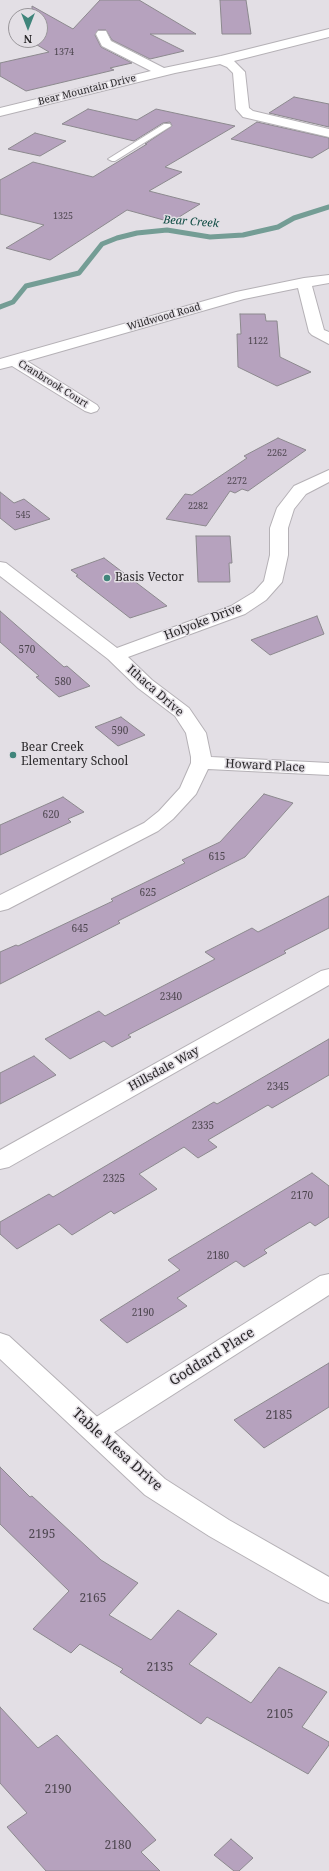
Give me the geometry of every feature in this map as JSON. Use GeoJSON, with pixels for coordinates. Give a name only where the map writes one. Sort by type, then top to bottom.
{"type":"FeatureCollection","features":[{"type":"Feature","properties":{"kind":"street","name":"Bear Mountain Drive"},"geometry":{"type":"LineString","coordinates":[[175,69],[183,65],[232,51],[329,27]]}},
{"type":"Feature","properties":{"kind":"street","name":"Bear Mountain Drive"},"geometry":{"type":"LineString","coordinates":[[3,108],[175,69],[222,60],[329,33]]}},
{"type":"Feature","properties":{"kind":"street"},"geometry":{"type":"LineString","coordinates":[[102,34],[106,43],[162,72]]}},
{"type":"Feature","properties":{"kind":"street"},"geometry":{"type":"LineString","coordinates":[[222,60],[231,64],[239,72],[242,109],[248,114],[329,133]]}},
{"type":"Feature","properties":{"kind":"street","name":"Wildwood Road"},"geometry":{"type":"LineString","coordinates":[[7,362],[241,295],[304,282],[329,279]]}},
{"type":"Feature","properties":{"kind":"street"},"geometry":{"type":"LineString","coordinates":[[304,282],[317,332],[329,339]]}},
{"type":"Feature","properties":{"kind":"street","name":"Cranbrook Court"},"geometry":{"type":"LineString","coordinates":[[7,362],[91,408]]}},
{"type":"Feature","properties":{"kind":"street","name":"Holyoke Drive"},"geometry":{"type":"LineString","coordinates":[[115,655],[238,610],[260,596],[273,582],[279,554],[279,528],[286,508],[300,490],[329,475]]}},
{"type":"Feature","properties":{"kind":"street","name":"Ithaca Drive"},"geometry":{"type":"LineString","coordinates":[[0,567],[115,655],[145,684],[182,712],[196,733],[201,763]]}},
{"type":"Feature","properties":{"kind":"street"},"geometry":{"type":"LineString","coordinates":[[0,904],[151,827],[166,815],[189,790],[201,763]]}},
{"type":"Feature","properties":{"kind":"street","name":"Howard Place"},"geometry":{"type":"LineString","coordinates":[[201,763],[329,769]]}},
{"type":"Feature","properties":{"kind":"street","name":"Hillsdale Way"},"geometry":{"type":"LineString","coordinates":[[0,1161],[329,976]]}},
{"type":"Feature","properties":{"kind":"street","name":"Goddard Place"},"geometry":{"type":"LineString","coordinates":[[95,1431],[329,1284]]}},
{"type":"Feature","properties":{"kind":"street","name":"Table Mesa Drive"},"geometry":{"type":"LineString","coordinates":[[0,1342],[154,1487],[219,1528],[329,1591]]}},
{"type":"Feature","properties":{"kind":"lane"},"geometry":{"type":"LineString","coordinates":[[112,159],[167,126]]}},
{"type":"Feature","properties":{"kind":"building"},"geometry":{"type":"Polygon","coordinates":[[[100,0],[139,0],[196,34],[150,34],[184,51],[150,59],[112,40],[106,30],[98,30],[95,35],[101,47],[132,63],[110,68],[114,70],[26,91],[0,76],[0,63],[49,52],[42,48],[48,48],[48,15],[73,29],[100,0]]]}},
{"type":"Feature","properties":{"kind":"building"},"geometry":{"type":"Polygon","coordinates":[[[220,0],[246,0],[251,34],[222,34],[220,0]]]}},
{"type":"Feature","properties":{"kind":"building"},"geometry":{"type":"Polygon","coordinates":[[[294,97],[329,104],[329,127],[269,113],[294,97]]]}},
{"type":"Feature","properties":{"kind":"building"},"geometry":{"type":"Polygon","coordinates":[[[88,109],[137,120],[156,109],[235,126],[165,167],[182,172],[149,191],[200,204],[171,222],[127,210],[50,260],[6,248],[44,225],[0,214],[0,180],[33,162],[93,177],[147,144],[145,144],[172,126],[170,122],[163,123],[134,141],[62,124],[88,109]]]}},
{"type":"Feature","properties":{"kind":"building"},"geometry":{"type":"Polygon","coordinates":[[[257,122],[329,138],[329,148],[312,158],[231,139],[257,122]]]}},
{"type":"Feature","properties":{"kind":"building"},"geometry":{"type":"Polygon","coordinates":[[[35,133],[66,141],[40,156],[8,149],[35,133]]]}},
{"type":"Feature","properties":{"kind":"building"},"geometry":{"type":"Polygon","coordinates":[[[240,314],[265,314],[266,321],[277,321],[280,357],[311,372],[277,386],[238,367],[237,334],[241,334],[240,314]]]}},
{"type":"Feature","properties":{"kind":"building"},"geometry":{"type":"Polygon","coordinates":[[[278,438],[306,450],[248,491],[242,489],[235,493],[230,491],[206,526],[166,519],[185,494],[192,495],[247,458],[244,456],[278,438]]]}},
{"type":"Feature","properties":{"kind":"building"},"geometry":{"type":"Polygon","coordinates":[[[0,492],[14,503],[24,499],[50,519],[15,530],[0,518],[0,492]]]}},
{"type":"Feature","properties":{"kind":"building"},"geometry":{"type":"Polygon","coordinates":[[[196,536],[230,536],[232,563],[229,563],[230,582],[198,582],[196,536]]]}},
{"type":"Feature","properties":{"kind":"building"},"geometry":{"type":"Polygon","coordinates":[[[104,558],[167,606],[130,618],[76,576],[78,575],[71,570],[104,558]]]}},
{"type":"Feature","properties":{"kind":"building"},"geometry":{"type":"Polygon","coordinates":[[[0,611],[64,667],[67,666],[90,686],[59,697],[36,677],[39,676],[0,642],[0,611]]]}},
{"type":"Feature","properties":{"kind":"building"},"geometry":{"type":"Polygon","coordinates":[[[317,616],[324,634],[270,655],[251,640],[317,616]]]}},
{"type":"Feature","properties":{"kind":"building"},"geometry":{"type":"Polygon","coordinates":[[[121,717],[145,735],[118,746],[95,727],[121,717]]]}},
{"type":"Feature","properties":{"kind":"building"},"geometry":{"type":"Polygon","coordinates":[[[264,794],[293,803],[245,857],[118,921],[120,923],[0,984],[0,952],[16,945],[18,946],[113,901],[111,899],[185,863],[182,860],[220,842],[264,794]]]}},
{"type":"Feature","properties":{"kind":"building"},"geometry":{"type":"Polygon","coordinates":[[[63,797],[84,812],[68,819],[71,822],[0,855],[0,825],[63,797]]]}},
{"type":"Feature","properties":{"kind":"building"},"geometry":{"type":"Polygon","coordinates":[[[329,896],[329,928],[284,951],[286,953],[128,1035],[131,1037],[112,1047],[104,1041],[70,1059],[45,1039],[99,1011],[105,1016],[215,959],[205,952],[252,928],[258,932],[329,896]]]}},
{"type":"Feature","properties":{"kind":"building"},"geometry":{"type":"Polygon","coordinates":[[[329,1039],[329,1075],[272,1108],[268,1105],[208,1140],[217,1147],[198,1158],[184,1147],[139,1174],[157,1189],[114,1214],[111,1211],[72,1235],[59,1224],[17,1249],[0,1234],[0,1222],[49,1194],[53,1197],[214,1102],[217,1104],[329,1039]]]}},
{"type":"Feature","properties":{"kind":"building"},"geometry":{"type":"Polygon","coordinates":[[[34,1056],[56,1075],[0,1104],[0,1073],[34,1056]]]}},
{"type":"Feature","properties":{"kind":"building"},"geometry":{"type":"Polygon","coordinates":[[[312,1173],[329,1186],[329,1217],[315,1226],[310,1222],[264,1250],[267,1253],[244,1267],[236,1261],[177,1298],[187,1306],[127,1343],[100,1320],[180,1270],[168,1260],[312,1173]]]}},
{"type":"Feature","properties":{"kind":"building"},"geometry":{"type":"Polygon","coordinates":[[[329,1363],[329,1407],[264,1448],[234,1420],[329,1363]]]}},
{"type":"Feature","properties":{"kind":"building"},"geometry":{"type":"Polygon","coordinates":[[[0,1467],[30,1497],[32,1496],[101,1560],[138,1583],[109,1615],[151,1640],[178,1610],[217,1634],[189,1664],[251,1703],[279,1667],[327,1692],[302,1727],[329,1742],[329,1745],[308,1774],[207,1717],[201,1724],[120,1672],[123,1669],[80,1644],[71,1653],[33,1629],[69,1591],[0,1524],[0,1467]]]}},
{"type":"Feature","properties":{"kind":"building"},"geometry":{"type":"Polygon","coordinates":[[[0,1707],[38,1748],[57,1735],[156,1840],[141,1852],[160,1871],[46,1871],[7,1827],[27,1813],[0,1783],[0,1707]]]}},
{"type":"Feature","properties":{"kind":"building"},"geometry":{"type":"Polygon","coordinates":[[[231,1839],[253,1858],[239,1871],[234,1871],[214,1855],[231,1839]]]}},
{"type":"Feature","properties":{"kind":"waterway","name":"Bear Creek"},"geometry":{"type":"LineString","coordinates":[[0,307],[13,302],[26,286],[79,273],[102,244],[117,238],[137,233],[167,230],[210,237],[243,235],[278,227],[294,218],[329,207]]}},
{"type":"Feature","properties":{"kind":"place","name":"Basis Vector"},"geometry":{"type":"Point","coordinates":[107,578]}},
{"type":"Feature","properties":{"kind":"place","name":"Bear Creek Elementary School"},"geometry":{"type":"Point","coordinates":[13,755]}}]}
